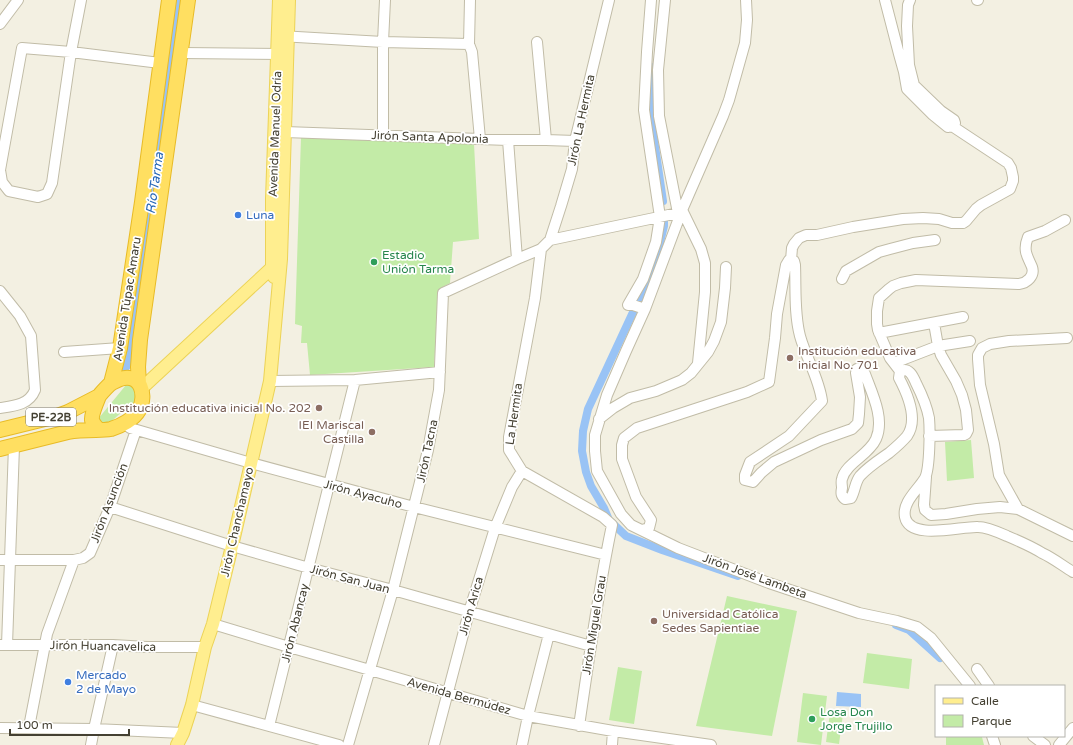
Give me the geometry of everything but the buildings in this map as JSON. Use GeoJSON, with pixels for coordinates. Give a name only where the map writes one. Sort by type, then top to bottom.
{"type":"FeatureCollection","features":[{"type":"Feature","properties":{"kind":"highway","name":"Avenida Túpac Amaru"},"geometry":{"type":"LineString","coordinates":[[111,383],[120,348],[142,206],[169,0]]}},
{"type":"Feature","properties":{"kind":"highway","name":"PE-22B"},"geometry":{"type":"LineString","coordinates":[[0,449],[68,432],[130,426],[132,418],[138,411],[142,402],[138,367],[140,340],[182,53],[188,0]]}},
{"type":"Feature","properties":{"kind":"highway"},"geometry":{"type":"LineString","coordinates":[[111,383],[124,378],[131,378],[141,385]]}},
{"type":"Feature","properties":{"kind":"highway","name":"PE-22B"},"geometry":{"type":"LineString","coordinates":[[99,430],[94,425],[92,419],[93,414],[100,396],[111,383]]}},
{"type":"Feature","properties":{"kind":"highway","name":"PE-22B"},"geometry":{"type":"LineString","coordinates":[[0,430],[57,416],[100,396]]}},
{"type":"Feature","properties":{"kind":"main road","name":"Avenida Manuel Odría"},"geometry":{"type":"LineString","coordinates":[[279,0],[283,36]]}},
{"type":"Feature","properties":{"kind":"main road","name":"Avenida Manuel Odría"},"geometry":{"type":"LineString","coordinates":[[276,263],[282,54],[283,36],[289,0]]}},
{"type":"Feature","properties":{"kind":"main road","name":"Avenida Manuel Odría"},"geometry":{"type":"LineString","coordinates":[[278,172],[285,132],[282,54]]}},
{"type":"Feature","properties":{"kind":"main road"},"geometry":{"type":"LineString","coordinates":[[141,385],[276,263]]}},
{"type":"Feature","properties":{"kind":"main road","name":"Jirón Chanchamayo"},"geometry":{"type":"LineString","coordinates":[[177,745],[183,733],[192,705],[205,648],[213,624],[270,381],[277,296],[276,263]]}},
{"type":"Feature","properties":{"kind":"street"},"geometry":{"type":"LineString","coordinates":[[0,24],[18,0]]}},
{"type":"Feature","properties":{"kind":"street"},"geometry":{"type":"LineString","coordinates":[[81,0],[71,52],[52,183],[47,194],[38,197],[9,192],[2,182],[0,170],[22,48],[71,52],[160,63]]}},
{"type":"Feature","properties":{"kind":"street"},"geometry":{"type":"LineString","coordinates":[[383,135],[383,42],[385,0]]}},
{"type":"Feature","properties":{"kind":"street"},"geometry":{"type":"LineString","coordinates":[[470,0],[469,44],[472,52],[480,139]]}},
{"type":"Feature","properties":{"kind":"street","name":"Jirón La Hermita"},"geometry":{"type":"LineString","coordinates":[[550,240],[572,169],[575,142],[609,0]]}},
{"type":"Feature","properties":{"kind":"street"},"geometry":{"type":"LineString","coordinates":[[651,0],[644,110],[670,214],[701,249],[704,263],[705,292],[698,363]]}},
{"type":"Feature","properties":{"kind":"street"},"geometry":{"type":"LineString","coordinates":[[637,306],[670,214],[659,116],[658,70],[665,0]]}},
{"type":"Feature","properties":{"kind":"street"},"geometry":{"type":"LineString","coordinates":[[637,306],[643,280],[656,242],[723,116],[729,100],[745,43],[747,20],[746,0]]}},
{"type":"Feature","properties":{"kind":"street"},"geometry":{"type":"LineString","coordinates":[[885,0],[908,89],[938,120],[948,127],[952,126],[1008,164],[1011,168],[1013,181],[1010,189],[981,205],[966,221],[963,222],[952,223],[939,219],[923,218],[903,219],[836,230],[828,233],[803,236],[796,240],[792,248],[791,260],[794,261],[795,265],[796,308],[800,336],[821,390],[822,401],[789,436],[750,462],[745,475],[745,480],[753,482],[774,462],[821,440],[852,429],[858,423],[860,397],[856,373],[857,369],[860,368],[865,374],[877,407],[878,424],[876,440],[870,448],[846,471],[842,479],[842,498],[851,498],[856,482],[860,476],[878,460],[900,444],[908,435],[911,424],[912,413],[908,398],[899,378],[900,371],[890,358],[879,332],[876,317],[879,298],[893,286],[916,280],[1019,284],[1026,282],[1031,277],[1033,271],[1026,250],[1026,242],[1028,237],[1045,231],[1065,220]]}},
{"type":"Feature","properties":{"kind":"street"},"geometry":{"type":"LineString","coordinates":[[910,0],[908,5],[907,26],[910,65],[914,85],[941,111],[954,120],[952,126]]}},
{"type":"Feature","properties":{"kind":"street"},"geometry":{"type":"LineString","coordinates":[[283,36],[383,42],[469,44]]}},
{"type":"Feature","properties":{"kind":"street"},"geometry":{"type":"LineString","coordinates":[[537,42],[546,140]]}},
{"type":"Feature","properties":{"kind":"street"},"geometry":{"type":"LineString","coordinates":[[182,53],[282,54]]}},
{"type":"Feature","properties":{"kind":"street","name":"Jirón Santa Apolonia"},"geometry":{"type":"LineString","coordinates":[[285,132],[575,142]]}},
{"type":"Feature","properties":{"kind":"street"},"geometry":{"type":"LineString","coordinates":[[508,140],[517,259],[541,249],[550,240],[670,214]]}},
{"type":"Feature","properties":{"kind":"street"},"geometry":{"type":"LineString","coordinates":[[842,279],[846,271],[879,252],[913,243],[935,240]]}},
{"type":"Feature","properties":{"kind":"street","name":"La Hermita"},"geometry":{"type":"LineString","coordinates":[[541,249],[535,298],[509,437],[509,450],[522,471],[603,517],[612,525]]}},
{"type":"Feature","properties":{"kind":"street","name":"Jirón Tacna"},"geometry":{"type":"LineString","coordinates":[[348,745],[392,590],[428,450],[439,390],[443,293],[517,259]]}},
{"type":"Feature","properties":{"kind":"street"},"geometry":{"type":"LineString","coordinates":[[642,530],[649,528],[651,520],[636,497],[622,459],[622,445],[624,438],[637,428],[748,392],[769,382],[777,314],[786,265],[788,260],[791,260]]}},
{"type":"Feature","properties":{"kind":"street"},"geometry":{"type":"LineString","coordinates":[[599,419],[613,408],[630,398],[656,391],[682,380],[691,373],[708,352],[721,322],[726,266]]}},
{"type":"Feature","properties":{"kind":"street"},"geometry":{"type":"LineString","coordinates":[[0,291],[20,316],[31,336],[35,390],[23,404],[0,408]]}},
{"type":"Feature","properties":{"kind":"street","name":"Jirón José Lambeta"},"geometry":{"type":"LineString","coordinates":[[637,306],[626,351],[607,395],[595,435],[597,471],[621,514],[631,525],[678,548],[769,584],[859,613],[917,627],[931,638],[969,685]]}},
{"type":"Feature","properties":{"kind":"street"},"geometry":{"type":"LineString","coordinates":[[879,332],[963,318]]}},
{"type":"Feature","properties":{"kind":"street"},"geometry":{"type":"LineString","coordinates":[[929,436],[964,435],[968,430],[966,410],[962,395],[941,355],[934,323]]}},
{"type":"Feature","properties":{"kind":"street"},"geometry":{"type":"LineString","coordinates":[[1018,509],[999,475],[994,444],[980,384],[978,355],[982,348],[990,344],[1009,341],[1067,338]]}},
{"type":"Feature","properties":{"kind":"street"},"geometry":{"type":"LineString","coordinates":[[894,363],[938,346],[970,341]]}},
{"type":"Feature","properties":{"kind":"street"},"geometry":{"type":"LineString","coordinates":[[64,352],[120,348]]}},
{"type":"Feature","properties":{"kind":"street"},"geometry":{"type":"LineString","coordinates":[[900,371],[908,370],[911,373],[918,386],[929,417],[929,454],[926,477],[925,510],[931,515],[1000,507],[1018,509],[1073,536]]}},
{"type":"Feature","properties":{"kind":"street"},"geometry":{"type":"LineString","coordinates":[[270,381],[355,380],[440,372]]}},
{"type":"Feature","properties":{"kind":"street","name":"Jirón Abancay"},"geometry":{"type":"LineString","coordinates":[[269,726],[355,380]]}},
{"type":"Feature","properties":{"kind":"street","name":"Jirón Ayacuho"},"geometry":{"type":"LineString","coordinates":[[130,426],[251,463],[495,528],[606,555]]}},
{"type":"Feature","properties":{"kind":"street","name":"Jirón Asunción"},"geometry":{"type":"LineString","coordinates":[[74,560],[83,558],[90,553],[110,507],[130,426]]}},
{"type":"Feature","properties":{"kind":"street"},"geometry":{"type":"LineString","coordinates":[[3,645],[5,560],[14,446]]}},
{"type":"Feature","properties":{"kind":"street","name":"Jirón Arica"},"geometry":{"type":"LineString","coordinates":[[434,745],[469,612],[495,528],[512,487],[522,471]]}},
{"type":"Feature","properties":{"kind":"street"},"geometry":{"type":"LineString","coordinates":[[926,477],[905,507],[905,517],[908,524],[916,529],[929,531],[963,527],[979,527],[996,531],[1043,553],[1073,572]]}},
{"type":"Feature","properties":{"kind":"street","name":"Jirón San Juan"},"geometry":{"type":"LineString","coordinates":[[110,507],[232,546],[590,646]]}},
{"type":"Feature","properties":{"kind":"street","name":"Jirón Miguel Grau"},"geometry":{"type":"LineString","coordinates":[[579,726],[590,646],[612,525]]}},
{"type":"Feature","properties":{"kind":"street"},"geometry":{"type":"LineString","coordinates":[[5,560],[74,560],[47,634],[29,727]]}},
{"type":"Feature","properties":{"kind":"street","name":"Avenida Bermúdez"},"geometry":{"type":"LineString","coordinates":[[213,624],[528,716],[676,742],[711,745]]}},
{"type":"Feature","properties":{"kind":"street"},"geometry":{"type":"LineString","coordinates":[[522,745],[549,634]]}},
{"type":"Feature","properties":{"kind":"street","name":"Jirón Huancavelica"},"geometry":{"type":"LineString","coordinates":[[3,645],[113,645],[205,648]]}},
{"type":"Feature","properties":{"kind":"street"},"geometry":{"type":"LineString","coordinates":[[91,745],[113,645]]}},
{"type":"Feature","properties":{"kind":"street"},"geometry":{"type":"LineString","coordinates":[[977,669],[988,685]]}},
{"type":"Feature","properties":{"kind":"street"},"geometry":{"type":"LineString","coordinates":[[192,705],[339,745]]}},
{"type":"Feature","properties":{"kind":"street"},"geometry":{"type":"LineString","coordinates":[[0,728],[29,727],[183,733]]}},
{"type":"Feature","properties":{"kind":"street"},"geometry":{"type":"LineString","coordinates":[[1059,745],[1073,728]]}},
{"type":"Feature","properties":{"kind":"street"},"geometry":{"type":"LineString","coordinates":[[612,745],[613,731]]}},
{"type":"Feature","properties":{"kind":"street"},"geometry":{"type":"LineString","coordinates":[[1034,737],[1045,745]]}},
{"type":"Feature","properties":{"kind":"green space","name":"Estadio Unión Tarma"},"geometry":{"type":"Polygon","coordinates":[[[301,137],[474,144],[479,239],[453,242],[450,283],[439,289],[434,367],[310,375],[307,343],[301,343],[302,326],[295,324],[301,137]]]}},
{"type":"Feature","properties":{"kind":"green space"},"geometry":{"type":"Polygon","coordinates":[[[126,385],[135,386],[136,401],[105,426],[101,425],[98,419],[126,385]]]}},
{"type":"Feature","properties":{"kind":"green space"},"geometry":{"type":"Polygon","coordinates":[[[971,440],[974,478],[947,481],[945,442],[971,440]]]}},
{"type":"Feature","properties":{"kind":"green space"},"geometry":{"type":"Polygon","coordinates":[[[727,596],[797,611],[772,736],[696,726],[727,596]]]}},
{"type":"Feature","properties":{"kind":"green space"},"geometry":{"type":"Polygon","coordinates":[[[867,653],[912,659],[909,689],[863,683],[867,653]]]}},
{"type":"Feature","properties":{"kind":"green space"},"geometry":{"type":"Polygon","coordinates":[[[618,667],[642,671],[634,724],[609,720],[618,667]]]}},
{"type":"Feature","properties":{"kind":"green space","name":"Losa Don Jorge Trujillo"},"geometry":{"type":"Polygon","coordinates":[[[803,693],[827,696],[821,745],[797,742],[803,693]]]}},
{"type":"Feature","properties":{"kind":"green space"},"geometry":{"type":"Polygon","coordinates":[[[830,713],[843,714],[839,744],[826,742],[830,713]]]}},
{"type":"Feature","properties":{"kind":"green space"},"geometry":{"type":"Polygon","coordinates":[[[946,737],[982,737],[984,745],[946,745],[946,737]]]}},
{"type":"Feature","properties":{"kind":"water"},"geometry":{"type":"Polygon","coordinates":[[[837,692],[861,694],[861,707],[836,706],[837,692]]]}},
{"type":"Feature","properties":{"kind":"waterway","name":"Río Tarma"},"geometry":{"type":"LineString","coordinates":[[124,365],[129,355],[134,326],[179,0]]}},
{"type":"Feature","properties":{"kind":"waterway"},"geometry":{"type":"LineString","coordinates":[[651,67],[651,119],[663,201]]}},
{"type":"Feature","properties":{"kind":"waterway"},"geometry":{"type":"LineString","coordinates":[[664,214],[664,226],[654,267],[588,409],[583,431],[582,451],[586,472],[591,486],[609,520],[626,536],[738,576]]}},
{"type":"Feature","properties":{"kind":"waterway"},"geometry":{"type":"LineString","coordinates":[[896,625],[909,630],[940,658]]}},
{"type":"Feature","properties":{"kind":"place","name":"Luna"},"geometry":{"type":"Point","coordinates":[238,215]}},
{"type":"Feature","properties":{"kind":"place","name":"Estadio Unión Tarma"},"geometry":{"type":"Point","coordinates":[374,262]}},
{"type":"Feature","properties":{"kind":"place","name":"Institución educativa inicial No. 701"},"geometry":{"type":"Point","coordinates":[790,358]}},
{"type":"Feature","properties":{"kind":"place","name":"Institución educativa inicial No. 202"},"geometry":{"type":"Point","coordinates":[319,408]}},
{"type":"Feature","properties":{"kind":"place","name":"IEI Mariscal Castilla"},"geometry":{"type":"Point","coordinates":[372,432]}},
{"type":"Feature","properties":{"kind":"place","name":"Universidad Católica Sedes Sapientiae"},"geometry":{"type":"Point","coordinates":[654,621]}},
{"type":"Feature","properties":{"kind":"place","name":"Mercado 2 de Mayo"},"geometry":{"type":"Point","coordinates":[68,682]}},
{"type":"Feature","properties":{"kind":"place","name":"Losa Don Jorge Trujillo"},"geometry":{"type":"Point","coordinates":[812,719]}}]}
